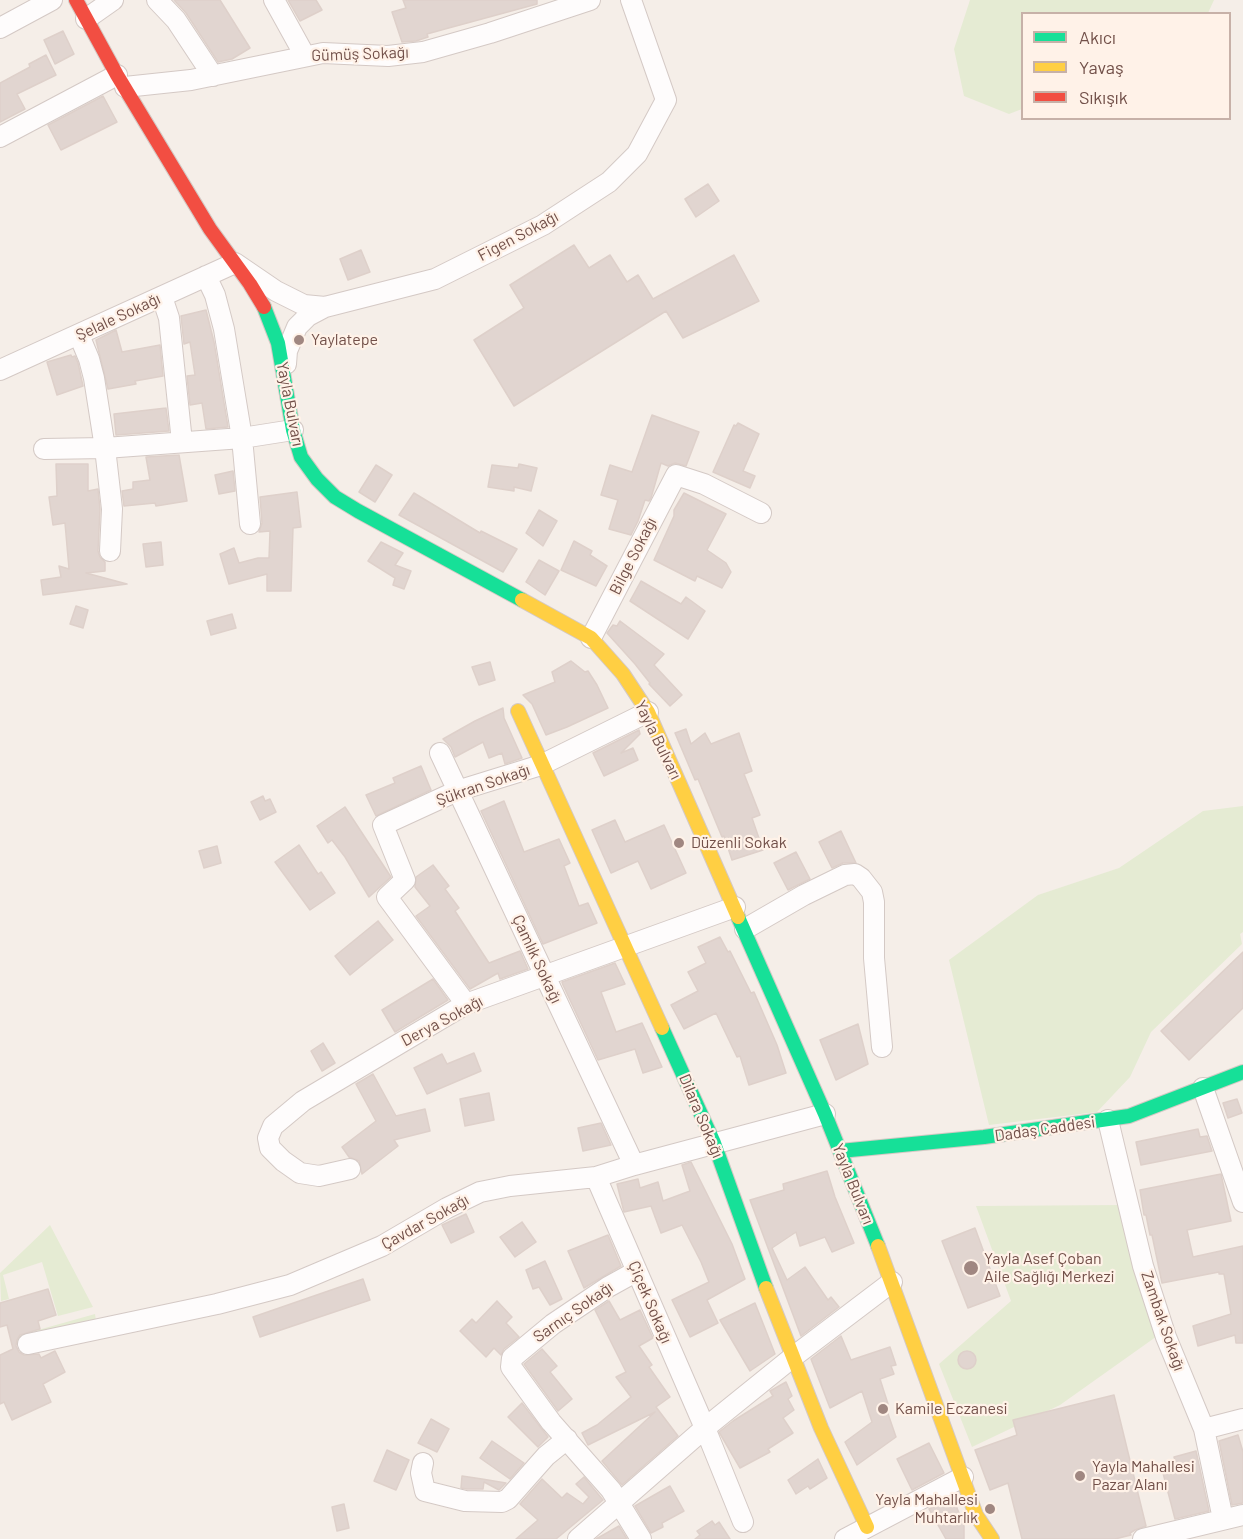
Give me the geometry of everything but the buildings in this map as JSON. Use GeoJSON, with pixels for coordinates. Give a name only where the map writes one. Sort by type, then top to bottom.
{"type":"FeatureCollection","features":[{"type":"Feature","properties":{"kind":"main road","name":"Yayla Bulvarı"},"geometry":{"type":"LineString","coordinates":[[76,0],[121,81],[222,249],[235,263],[268,315],[279,343],[293,430],[301,457],[317,479],[335,497],[406,539],[591,638],[623,674],[648,712],[825,1114],[892,1282],[976,1515],[992,1539]]}},
{"type":"Feature","properties":{"kind":"main road","name":"Dilara Sokağı"},"geometry":{"type":"LineString","coordinates":[[518,711],[714,1143],[752,1252],[821,1428],[867,1527]]}},
{"type":"Feature","properties":{"kind":"main road","name":"Dadaş Caddesi"},"geometry":{"type":"LineString","coordinates":[[840,1151],[894,1148],[1129,1116],[1243,1072]]}},
{"type":"Feature","properties":{"kind":"main road","name":"Yayla Bulvarı"},"geometry":{"type":"LineString","coordinates":[[976,1515],[977,1539]]}},
{"type":"Feature","properties":{"kind":"street"},"geometry":{"type":"LineString","coordinates":[[0,28],[52,0]]}},
{"type":"Feature","properties":{"kind":"street"},"geometry":{"type":"LineString","coordinates":[[87,19],[113,0]]}},
{"type":"Feature","properties":{"kind":"street"},"geometry":{"type":"LineString","coordinates":[[157,0],[176,20],[213,76]]}},
{"type":"Feature","properties":{"kind":"street"},"geometry":{"type":"LineString","coordinates":[[274,0],[305,56]]}},
{"type":"Feature","properties":{"kind":"street","name":"Gümüş Sokağı"},"geometry":{"type":"LineString","coordinates":[[121,81],[191,80],[323,53],[388,56],[423,52],[590,0]]}},
{"type":"Feature","properties":{"kind":"street","name":"Figen Sokağı"},"geometry":{"type":"LineString","coordinates":[[325,308],[435,279],[543,225],[609,182],[637,154],[666,100],[631,0]]}},
{"type":"Feature","properties":{"kind":"street"},"geometry":{"type":"LineString","coordinates":[[0,137],[121,81]]}},
{"type":"Feature","properties":{"kind":"street"},"geometry":{"type":"LineString","coordinates":[[235,263],[276,291],[304,305],[325,308]]}},
{"type":"Feature","properties":{"kind":"street","name":"Şelale Sokağı"},"geometry":{"type":"LineString","coordinates":[[0,370],[235,263]]}},
{"type":"Feature","properties":{"kind":"street"},"geometry":{"type":"LineString","coordinates":[[206,276],[215,295],[224,329],[242,438],[250,525]]}},
{"type":"Feature","properties":{"kind":"street"},"geometry":{"type":"LineString","coordinates":[[162,297],[169,318],[182,442]]}},
{"type":"Feature","properties":{"kind":"street"},"geometry":{"type":"LineString","coordinates":[[285,383],[287,351],[297,327],[308,316],[325,308]]}},
{"type":"Feature","properties":{"kind":"street"},"geometry":{"type":"LineString","coordinates":[[79,335],[94,378],[105,448],[112,509],[110,551]]}},
{"type":"Feature","properties":{"kind":"street"},"geometry":{"type":"LineString","coordinates":[[44,449],[105,448],[242,438],[293,430]]}},
{"type":"Feature","properties":{"kind":"street","name":"Bilge Sokağı"},"geometry":{"type":"LineString","coordinates":[[591,638],[676,474],[704,484],[762,513]]}},
{"type":"Feature","properties":{"kind":"street","name":"Şükran Sokağı"},"geometry":{"type":"LineString","coordinates":[[466,1004],[387,897],[405,880],[383,825],[457,791],[542,765],[648,712]]}},
{"type":"Feature","properties":{"kind":"street","name":"Çamlık Sokağı"},"geometry":{"type":"LineString","coordinates":[[440,753],[634,1165]]}},
{"type":"Feature","properties":{"kind":"street"},"geometry":{"type":"LineString","coordinates":[[745,929],[804,895],[845,876],[855,874],[861,878],[872,892],[874,902],[874,958],[882,1047]]}},
{"type":"Feature","properties":{"kind":"street","name":"Derya Sokağı"},"geometry":{"type":"LineString","coordinates":[[350,1168],[318,1176],[300,1173],[270,1148],[268,1138],[273,1126],[303,1101],[466,1004],[735,907]]}},
{"type":"Feature","properties":{"kind":"street"},"geometry":{"type":"LineString","coordinates":[[1203,1088],[1243,1202]]}},
{"type":"Feature","properties":{"kind":"street","name":"Çavdar Sokağı"},"geometry":{"type":"LineString","coordinates":[[28,1344],[207,1307],[290,1285],[382,1246],[447,1208],[480,1192],[510,1186],[596,1177],[825,1114]]}},
{"type":"Feature","properties":{"kind":"street","name":"Zambak Sokağı"},"geometry":{"type":"LineString","coordinates":[[1108,1120],[1143,1266],[1166,1337],[1204,1429],[1223,1519]]}},
{"type":"Feature","properties":{"kind":"street","name":"Çiçek Sokağı"},"geometry":{"type":"LineString","coordinates":[[596,1177],[705,1428],[743,1522]]}},
{"type":"Feature","properties":{"kind":"street","name":"Sarnıç Sokağı"},"geometry":{"type":"LineString","coordinates":[[567,1439],[520,1381],[512,1367],[512,1358],[553,1324],[608,1287],[637,1271]]}},
{"type":"Feature","properties":{"kind":"street"},"geometry":{"type":"LineString","coordinates":[[578,1539],[705,1428],[793,1357],[892,1282]]}},
{"type":"Feature","properties":{"kind":"street"},"geometry":{"type":"LineString","coordinates":[[1204,1429],[1243,1419]]}},
{"type":"Feature","properties":{"kind":"street"},"geometry":{"type":"LineString","coordinates":[[423,1463],[421,1473],[425,1491],[465,1501],[502,1502],[508,1499],[546,1456],[567,1439],[611,1490],[641,1539]]}},
{"type":"Feature","properties":{"kind":"street"},"geometry":{"type":"LineString","coordinates":[[845,1539],[963,1477]]}},
{"type":"Feature","properties":{"kind":"street"},"geometry":{"type":"LineString","coordinates":[[1143,1539],[1243,1515]]}},
{"type":"Feature","properties":{"kind":"green space"},"geometry":{"type":"Polygon","coordinates":[[[970,0],[1214,0],[1208,12],[1021,12],[1021,109],[1009,114],[964,96],[954,49],[970,0]]]}},
{"type":"Feature","properties":{"kind":"green space"},"geometry":{"type":"Polygon","coordinates":[[[1243,806],[1243,932],[1240,934],[1242,944],[1151,1032],[1130,1077],[1097,1112],[989,1125],[949,960],[1038,895],[1119,868],[1203,811],[1243,806]]]}},
{"type":"Feature","properties":{"kind":"green space"},"geometry":{"type":"Polygon","coordinates":[[[1121,1205],[1160,1334],[1060,1405],[972,1447],[939,1364],[1011,1301],[976,1206],[1121,1205]]]}},
{"type":"Feature","properties":{"kind":"green space"},"geometry":{"type":"Polygon","coordinates":[[[50,1225],[93,1307],[58,1316],[42,1262],[3,1275],[9,1299],[1,1301],[0,1273],[50,1225]]]}},
{"type":"Feature","properties":{"kind":"green space"},"geometry":{"type":"Polygon","coordinates":[[[95,1314],[96,1321],[15,1344],[11,1329],[28,1324],[31,1332],[95,1314]]]}},
{"type":"Feature","properties":{"kind":"traffic: fast"},"geometry":{"type":"LineString","coordinates":[[264,307],[278,343],[293,430],[301,457],[317,479],[335,497],[358,511],[522,600]]}},
{"type":"Feature","properties":{"kind":"traffic: fast"},"geometry":{"type":"LineString","coordinates":[[738,917],[825,1114],[878,1246]]}},
{"type":"Feature","properties":{"kind":"traffic: fast"},"geometry":{"type":"LineString","coordinates":[[662,1028],[714,1143],[766,1288]]}},
{"type":"Feature","properties":{"kind":"traffic: fast"},"geometry":{"type":"LineString","coordinates":[[840,1151],[984,1137],[1129,1116],[1243,1072]]}},
{"type":"Feature","properties":{"kind":"traffic: slow"},"geometry":{"type":"LineString","coordinates":[[522,600],[591,638],[623,674],[648,712],[738,917]]}},
{"type":"Feature","properties":{"kind":"traffic: slow"},"geometry":{"type":"LineString","coordinates":[[518,711],[662,1028]]}},
{"type":"Feature","properties":{"kind":"traffic: slow"},"geometry":{"type":"LineString","coordinates":[[878,1246],[976,1515],[992,1539]]}},
{"type":"Feature","properties":{"kind":"traffic: slow"},"geometry":{"type":"LineString","coordinates":[[766,1288],[821,1428],[867,1527]]}},
{"type":"Feature","properties":{"kind":"traffic: jam"},"geometry":{"type":"LineString","coordinates":[[76,0],[117,75],[210,229],[264,307]]}},
{"type":"Feature","properties":{"kind":"place","name":"Yaylatepe"},"geometry":{"type":"Point","coordinates":[299,340]}},
{"type":"Feature","properties":{"kind":"place","name":"Düzenli Sokak"},"geometry":{"type":"Point","coordinates":[679,843]}},
{"type":"Feature","properties":{"kind":"place","name":"Yayla Asef Çoban Aile Sağlığı Merkezi"},"geometry":{"type":"Point","coordinates":[971,1268]}},
{"type":"Feature","properties":{"kind":"place","name":"Kamile Eczanesi"},"geometry":{"type":"Point","coordinates":[883,1409]}},
{"type":"Feature","properties":{"kind":"place","name":"Yayla Mahallesi Pazar Alanı"},"geometry":{"type":"Point","coordinates":[1080,1476]}},
{"type":"Feature","properties":{"kind":"place","name":"Yayla Mahallesi Muhtarlık"},"geometry":{"type":"Point","coordinates":[990,1509]}}]}
